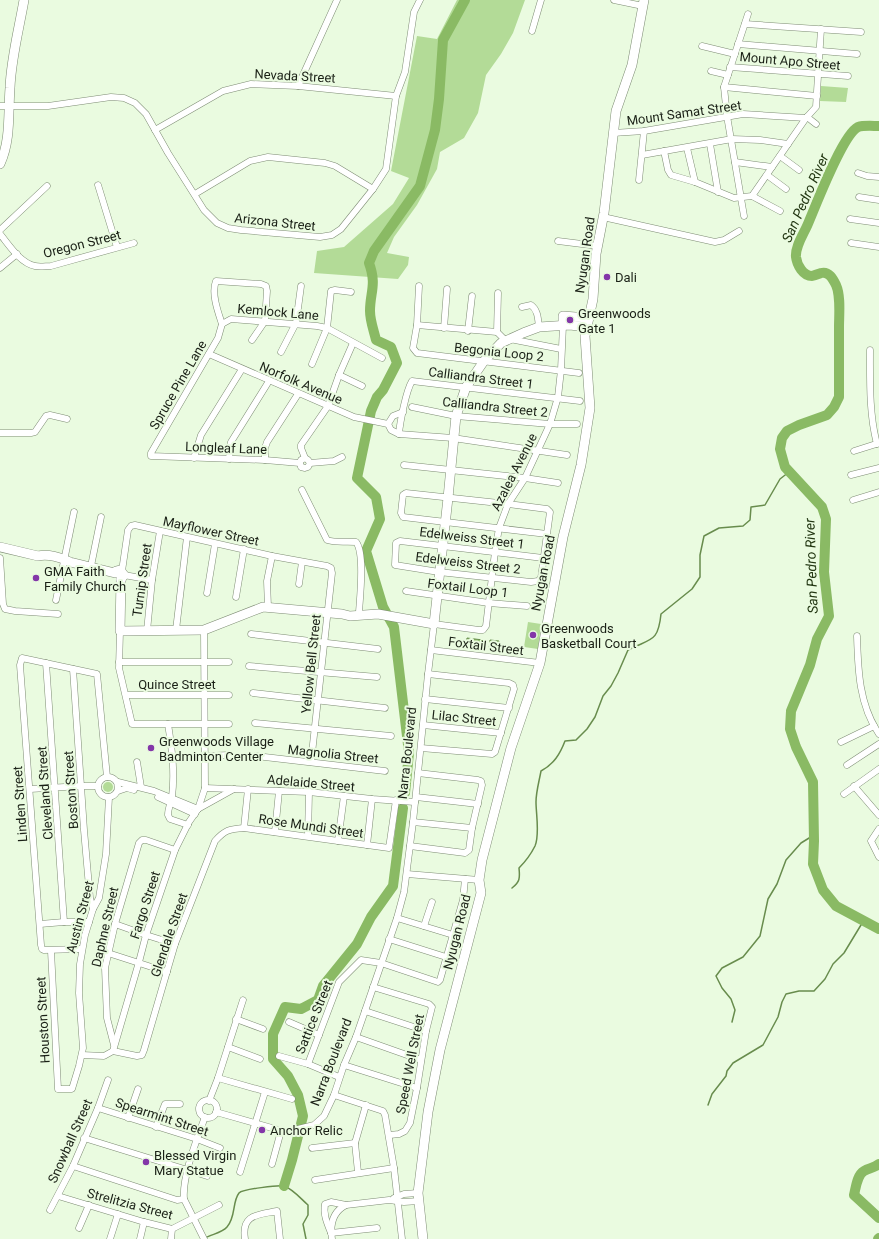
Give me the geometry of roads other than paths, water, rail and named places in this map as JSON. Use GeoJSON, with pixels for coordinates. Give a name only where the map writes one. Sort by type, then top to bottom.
{"type":"FeatureCollection","features":[{"type":"Feature","properties":{"kind":"main road"},"geometry":{"type":"LineString","coordinates":[[0,164],[7,144],[5,106],[10,87],[24,0]]}},
{"type":"Feature","properties":{"kind":"main road","name":"Nyugan Road"},"geometry":{"type":"LineString","coordinates":[[423,1239],[419,1197],[430,1104],[440,1050],[481,893],[479,880],[482,860],[511,748],[540,663],[563,537],[582,466],[590,408],[585,336],[593,298],[594,278],[616,111],[632,65],[644,3]]}},
{"type":"Feature","properties":{"kind":"main road"},"geometry":{"type":"LineString","coordinates":[[563,325],[563,316],[587,323]]}},
{"type":"Feature","properties":{"kind":"main road","name":"Narra Boulevard"},"geometry":{"type":"LineString","coordinates":[[434,624],[436,596],[446,522],[453,438],[456,416],[466,387],[484,361],[501,343],[539,327],[563,325]]}},
{"type":"Feature","properties":{"kind":"main road"},"geometry":{"type":"LineString","coordinates":[[0,547],[38,556],[44,555],[120,574],[120,631],[204,630],[263,607],[328,612],[350,616],[376,615]]}},
{"type":"Feature","properties":{"kind":"main road"},"geometry":{"type":"LineString","coordinates":[[342,614],[359,612],[434,624]]}},
{"type":"Feature","properties":{"kind":"street"},"geometry":{"type":"LineString","coordinates":[[298,86],[338,0]]}},
{"type":"Feature","properties":{"kind":"street","name":"Arizona Street"},"geometry":{"type":"LineString","coordinates":[[5,106],[48,106],[112,97],[124,98],[135,103],[146,114],[204,210],[217,223],[228,228],[320,237],[332,235],[341,229],[373,189],[386,169],[396,96],[405,72],[414,12],[420,0]]}},
{"type":"Feature","properties":{"kind":"street"},"geometry":{"type":"LineString","coordinates":[[532,31],[541,0]]}},
{"type":"Feature","properties":{"kind":"street"},"geometry":{"type":"LineString","coordinates":[[614,0],[644,3]]}},
{"type":"Feature","properties":{"kind":"street"},"geometry":{"type":"LineString","coordinates":[[744,216],[727,116],[724,87],[748,14]]}},
{"type":"Feature","properties":{"kind":"street"},"geometry":{"type":"LineString","coordinates":[[745,24],[861,32]]}},
{"type":"Feature","properties":{"kind":"street"},"geometry":{"type":"LineString","coordinates":[[752,196],[806,118],[816,107],[821,29]]}},
{"type":"Feature","properties":{"kind":"street"},"geometry":{"type":"LineString","coordinates":[[738,44],[856,54]]}},
{"type":"Feature","properties":{"kind":"street"},"geometry":{"type":"LineString","coordinates":[[702,46],[735,54]]}},
{"type":"Feature","properties":{"kind":"street","name":"Mount Apo Street"},"geometry":{"type":"LineString","coordinates":[[730,67],[848,76]]}},
{"type":"Feature","properties":{"kind":"street"},"geometry":{"type":"LineString","coordinates":[[711,71],[728,75]]}},
{"type":"Feature","properties":{"kind":"street","name":"Nevada Street"},"geometry":{"type":"LineString","coordinates":[[155,130],[223,91],[251,84],[298,86],[396,96]]}},
{"type":"Feature","properties":{"kind":"street"},"geometry":{"type":"LineString","coordinates":[[724,87],[817,96]]}},
{"type":"Feature","properties":{"kind":"street","name":"Mount Samat Street"},"geometry":{"type":"LineString","coordinates":[[613,134],[743,114],[806,118]]}},
{"type":"Feature","properties":{"kind":"street"},"geometry":{"type":"LineString","coordinates":[[806,118],[816,124]]}},
{"type":"Feature","properties":{"kind":"street"},"geometry":{"type":"LineString","coordinates":[[639,180],[644,130]]}},
{"type":"Feature","properties":{"kind":"street"},"geometry":{"type":"LineString","coordinates":[[642,156],[732,139],[760,140],[788,144]]}},
{"type":"Feature","properties":{"kind":"street"},"geometry":{"type":"LineString","coordinates":[[710,144],[718,192]]}},
{"type":"Feature","properties":{"kind":"street"},"geometry":{"type":"LineString","coordinates":[[687,148],[695,182]]}},
{"type":"Feature","properties":{"kind":"street"},"geometry":{"type":"LineString","coordinates":[[664,152],[668,170],[671,175],[695,182],[734,198],[752,196],[780,211]]}},
{"type":"Feature","properties":{"kind":"street"},"geometry":{"type":"LineString","coordinates":[[780,156],[799,170]]}},
{"type":"Feature","properties":{"kind":"street"},"geometry":{"type":"LineString","coordinates":[[195,194],[250,162],[268,157],[325,163],[335,166],[373,189]]}},
{"type":"Feature","properties":{"kind":"street"},"geometry":{"type":"LineString","coordinates":[[735,162],[772,167]]}},
{"type":"Feature","properties":{"kind":"street"},"geometry":{"type":"LineString","coordinates":[[858,173],[879,178]]}},
{"type":"Feature","properties":{"kind":"street"},"geometry":{"type":"LineString","coordinates":[[767,175],[786,189]]}},
{"type":"Feature","properties":{"kind":"street"},"geometry":{"type":"LineString","coordinates":[[98,185],[117,247]]}},
{"type":"Feature","properties":{"kind":"street"},"geometry":{"type":"LineString","coordinates":[[0,230],[47,186]]}},
{"type":"Feature","properties":{"kind":"street"},"geometry":{"type":"LineString","coordinates":[[859,197],[879,200]]}},
{"type":"Feature","properties":{"kind":"street"},"geometry":{"type":"LineString","coordinates":[[603,218],[715,242],[724,240],[739,231]]}},
{"type":"Feature","properties":{"kind":"street"},"geometry":{"type":"LineString","coordinates":[[850,219],[879,223]]}},
{"type":"Feature","properties":{"kind":"street","name":"Oregon Street"},"geometry":{"type":"LineString","coordinates":[[0,234],[17,254],[34,266],[51,266],[134,243]]}},
{"type":"Feature","properties":{"kind":"street"},"geometry":{"type":"LineString","coordinates":[[558,241],[598,246]]}},
{"type":"Feature","properties":{"kind":"street"},"geometry":{"type":"LineString","coordinates":[[851,243],[879,247]]}},
{"type":"Feature","properties":{"kind":"street"},"geometry":{"type":"LineString","coordinates":[[0,268],[17,254]]}},
{"type":"Feature","properties":{"kind":"street"},"geometry":{"type":"LineString","coordinates":[[222,324],[216,307],[216,281],[220,280],[261,284],[266,286],[265,321],[252,340]]}},
{"type":"Feature","properties":{"kind":"street"},"geometry":{"type":"LineString","coordinates":[[281,352],[296,323],[301,286]]}},
{"type":"Feature","properties":{"kind":"street"},"geometry":{"type":"LineString","coordinates":[[419,286],[417,325],[497,332],[508,340],[561,349]]}},
{"type":"Feature","properties":{"kind":"street"},"geometry":{"type":"LineString","coordinates":[[444,328],[447,289]]}},
{"type":"Feature","properties":{"kind":"street"},"geometry":{"type":"LineString","coordinates":[[312,364],[327,328],[331,291],[351,292]]}},
{"type":"Feature","properties":{"kind":"street"},"geometry":{"type":"LineString","coordinates":[[497,332],[498,293]]}},
{"type":"Feature","properties":{"kind":"street"},"geometry":{"type":"LineString","coordinates":[[468,330],[472,296]]}},
{"type":"Feature","properties":{"kind":"street"},"geometry":{"type":"LineString","coordinates":[[522,307],[531,305],[534,308],[539,327]]}},
{"type":"Feature","properties":{"kind":"street","name":"Kemlock Lane"},"geometry":{"type":"LineString","coordinates":[[222,324],[231,319],[296,323],[327,328],[382,358]]}},
{"type":"Feature","properties":{"kind":"street","name":"Spruce Pine Lane"},"geometry":{"type":"LineString","coordinates":[[151,456],[151,453],[218,338],[222,324]]}},
{"type":"Feature","properties":{"kind":"street","name":"Begonia Loop 2"},"geometry":{"type":"LineString","coordinates":[[417,325],[413,348],[417,353],[579,373]]}},
{"type":"Feature","properties":{"kind":"street","name":"Azalea Avenue"},"geometry":{"type":"LineString","coordinates":[[434,624],[484,630],[486,626],[491,577],[499,528],[508,504],[525,478],[550,424],[558,397],[563,325]]}},
{"type":"Feature","properties":{"kind":"street"},"geometry":{"type":"LineString","coordinates":[[305,462],[301,444],[328,406],[339,375],[353,343]]}},
{"type":"Feature","properties":{"kind":"street"},"geometry":{"type":"LineString","coordinates":[[854,451],[878,444],[872,411],[870,350]]}},
{"type":"Feature","properties":{"kind":"street","name":"Norfolk Avenue"},"geometry":{"type":"LineString","coordinates":[[209,354],[242,370],[354,417],[386,424]]}},
{"type":"Feature","properties":{"kind":"street"},"geometry":{"type":"LineString","coordinates":[[194,458],[202,435],[242,370]]}},
{"type":"Feature","properties":{"kind":"street"},"geometry":{"type":"LineString","coordinates":[[339,375],[362,386]]}},
{"type":"Feature","properties":{"kind":"street"},"geometry":{"type":"LineString","coordinates":[[229,459],[231,442],[269,381]]}},
{"type":"Feature","properties":{"kind":"street","name":"Calliandra Street 1"},"geometry":{"type":"LineString","coordinates":[[403,412],[409,386],[412,381],[580,400]]}},
{"type":"Feature","properties":{"kind":"street"},"geometry":{"type":"LineString","coordinates":[[265,460],[265,448],[267,442],[298,394]]}},
{"type":"Feature","properties":{"kind":"street","name":"Calliandra Street 2"},"geometry":{"type":"LineString","coordinates":[[412,407],[456,416],[550,424],[577,424]]}},
{"type":"Feature","properties":{"kind":"street"},"geometry":{"type":"LineString","coordinates":[[403,412],[393,416],[386,424],[390,430],[399,434],[453,438],[567,455]]}},
{"type":"Feature","properties":{"kind":"street"},"geometry":{"type":"LineString","coordinates":[[399,434],[403,412]]}},
{"type":"Feature","properties":{"kind":"street"},"geometry":{"type":"LineString","coordinates":[[0,433],[31,434],[35,432],[46,416],[50,415],[68,419]]}},
{"type":"Feature","properties":{"kind":"street","name":"Longleaf Lane"},"geometry":{"type":"LineString","coordinates":[[151,456],[305,462],[334,460],[342,457]]}},
{"type":"Feature","properties":{"kind":"street"},"geometry":{"type":"LineString","coordinates":[[404,465],[558,483]]}},
{"type":"Feature","properties":{"kind":"street"},"geometry":{"type":"LineString","coordinates":[[850,475],[879,468]]}},
{"type":"Feature","properties":{"kind":"street"},"geometry":{"type":"LineString","coordinates":[[302,490],[327,540],[333,542],[356,542],[359,546],[362,576],[359,612]]}},
{"type":"Feature","properties":{"kind":"street"},"geometry":{"type":"LineString","coordinates":[[853,500],[879,492]]}},
{"type":"Feature","properties":{"kind":"street"},"geometry":{"type":"LineString","coordinates":[[543,558],[547,534],[549,511],[508,504],[404,493],[401,515],[403,517],[547,534]]}},
{"type":"Feature","properties":{"kind":"street"},"geometry":{"type":"LineString","coordinates":[[56,600],[66,561],[74,512]]}},
{"type":"Feature","properties":{"kind":"street"},"geometry":{"type":"LineString","coordinates":[[91,566],[101,517]]}},
{"type":"Feature","properties":{"kind":"street","name":"Mayflower Street"},"geometry":{"type":"LineString","coordinates":[[120,574],[128,530],[131,526],[135,525],[215,544],[331,568]]}},
{"type":"Feature","properties":{"kind":"street","name":"Turnip Street"},"geometry":{"type":"LineString","coordinates":[[147,631],[152,580],[160,531]]}},
{"type":"Feature","properties":{"kind":"street"},"geometry":{"type":"LineString","coordinates":[[176,630],[187,537]]}},
{"type":"Feature","properties":{"kind":"street","name":"Edelweiss Street 1"},"geometry":{"type":"LineString","coordinates":[[395,565],[396,544],[398,542],[543,558]]}},
{"type":"Feature","properties":{"kind":"street"},"geometry":{"type":"LineString","coordinates":[[207,593],[215,544]]}},
{"type":"Feature","properties":{"kind":"street"},"geometry":{"type":"LineString","coordinates":[[236,597],[244,549]]}},
{"type":"Feature","properties":{"kind":"street"},"geometry":{"type":"LineString","coordinates":[[268,607],[267,581],[272,556]]}},
{"type":"Feature","properties":{"kind":"street"},"geometry":{"type":"LineString","coordinates":[[0,558],[2,604],[5,609],[14,612],[58,614]]}},
{"type":"Feature","properties":{"kind":"street","name":"Edelweiss Street 2"},"geometry":{"type":"LineString","coordinates":[[395,565],[439,572],[538,581],[541,578],[543,558]]}},
{"type":"Feature","properties":{"kind":"street"},"geometry":{"type":"LineString","coordinates":[[298,584],[302,562]]}},
{"type":"Feature","properties":{"kind":"street","name":"Yellow Bell Street"},"geometry":{"type":"LineString","coordinates":[[311,762],[317,701],[325,644],[332,573],[331,568]]}},
{"type":"Feature","properties":{"kind":"street"},"geometry":{"type":"LineString","coordinates":[[120,574],[152,580]]}},
{"type":"Feature","properties":{"kind":"street","name":"Foxtail Loop 1"},"geometry":{"type":"LineString","coordinates":[[406,591],[489,603],[527,606]]}},
{"type":"Feature","properties":{"kind":"street","name":"Narra Boulevard"},"geometry":{"type":"LineString","coordinates":[[216,1112],[283,1132],[312,1126],[324,1116],[334,1095],[339,1077],[356,1037],[382,963],[404,892],[414,822],[415,800],[424,724],[425,699],[434,624]]}},
{"type":"Feature","properties":{"kind":"street"},"geometry":{"type":"LineString","coordinates":[[171,801],[127,788],[118,791],[114,796],[109,798],[102,796],[98,790],[98,786],[100,781],[108,777],[113,778],[118,782],[141,787],[196,812],[205,788],[204,630]]}},
{"type":"Feature","properties":{"kind":"street"},"geometry":{"type":"LineString","coordinates":[[120,631],[119,662],[132,724],[229,724]]}},
{"type":"Feature","properties":{"kind":"street"},"geometry":{"type":"LineString","coordinates":[[251,634],[325,644],[378,649]]}},
{"type":"Feature","properties":{"kind":"street"},"geometry":{"type":"LineString","coordinates":[[857,636],[858,669],[862,692],[869,716],[879,734]]}},
{"type":"Feature","properties":{"kind":"street","name":"Foxtail Street"},"geometry":{"type":"LineString","coordinates":[[431,650],[540,663]]}},
{"type":"Feature","properties":{"kind":"street","name":"Linden Street"},"geometry":{"type":"LineString","coordinates":[[46,663],[22,658],[20,665],[42,949],[51,951]]}},
{"type":"Feature","properties":{"kind":"street"},"geometry":{"type":"LineString","coordinates":[[119,662],[229,662]]}},
{"type":"Feature","properties":{"kind":"street"},"geometry":{"type":"LineString","coordinates":[[46,663],[97,674],[108,777]]}},
{"type":"Feature","properties":{"kind":"street","name":"Cleveland Street"},"geometry":{"type":"LineString","coordinates":[[46,663],[56,787],[64,922]]}},
{"type":"Feature","properties":{"kind":"street"},"geometry":{"type":"LineString","coordinates":[[249,666],[377,677]]}},
{"type":"Feature","properties":{"kind":"street","name":"Boston Street"},"geometry":{"type":"LineString","coordinates":[[73,669],[85,845],[90,898],[93,909]]}},
{"type":"Feature","properties":{"kind":"street"},"geometry":{"type":"LineString","coordinates":[[421,748],[492,754],[501,733],[514,688],[513,685],[509,683],[428,674]]}},
{"type":"Feature","properties":{"kind":"street"},"geometry":{"type":"LineString","coordinates":[[253,693],[385,708]]}},
{"type":"Feature","properties":{"kind":"street","name":"Quince Street"},"geometry":{"type":"LineString","coordinates":[[126,695],[229,695]]}},
{"type":"Feature","properties":{"kind":"street"},"geometry":{"type":"LineString","coordinates":[[425,699],[509,708]]}},
{"type":"Feature","properties":{"kind":"street"},"geometry":{"type":"LineString","coordinates":[[255,723],[391,736]]}},
{"type":"Feature","properties":{"kind":"street"},"geometry":{"type":"LineString","coordinates":[[168,724],[174,771],[168,815],[170,819],[188,825]]}},
{"type":"Feature","properties":{"kind":"street","name":"Lilac Street"},"geometry":{"type":"LineString","coordinates":[[424,724],[501,733]]}},
{"type":"Feature","properties":{"kind":"street"},"geometry":{"type":"LineString","coordinates":[[841,742],[874,726]]}},
{"type":"Feature","properties":{"kind":"street"},"geometry":{"type":"LineString","coordinates":[[847,765],[879,744]]}},
{"type":"Feature","properties":{"kind":"street"},"geometry":{"type":"LineString","coordinates":[[205,756],[229,756]]}},
{"type":"Feature","properties":{"kind":"street","name":"Magnolia Street"},"geometry":{"type":"LineString","coordinates":[[256,756],[385,771]]}},
{"type":"Feature","properties":{"kind":"street"},"geometry":{"type":"LineString","coordinates":[[137,762],[141,787]]}},
{"type":"Feature","properties":{"kind":"street"},"geometry":{"type":"LineString","coordinates":[[844,794],[877,771],[879,779]]}},
{"type":"Feature","properties":{"kind":"street"},"geometry":{"type":"LineString","coordinates":[[410,846],[465,853],[467,852],[469,850],[472,828],[482,785],[481,781],[478,780],[418,773]]}},
{"type":"Feature","properties":{"kind":"street"},"geometry":{"type":"LineString","coordinates":[[118,782],[118,791]]}},
{"type":"Feature","properties":{"kind":"street"},"geometry":{"type":"LineString","coordinates":[[30,789],[98,786]]}},
{"type":"Feature","properties":{"kind":"street"},"geometry":{"type":"LineString","coordinates":[[854,786],[879,815]]}},
{"type":"Feature","properties":{"kind":"street","name":"Adelaide Street"},"geometry":{"type":"LineString","coordinates":[[205,788],[310,792],[372,799],[478,804]]}},
{"type":"Feature","properties":{"kind":"street","name":"Fargo Street"},"geometry":{"type":"LineString","coordinates":[[113,1048],[146,935],[175,850],[196,812],[234,789]]}},
{"type":"Feature","properties":{"kind":"street"},"geometry":{"type":"LineString","coordinates":[[244,828],[248,789]]}},
{"type":"Feature","properties":{"kind":"street"},"geometry":{"type":"LineString","coordinates":[[274,832],[279,791]]}},
{"type":"Feature","properties":{"kind":"street"},"geometry":{"type":"LineString","coordinates":[[308,836],[310,792]]}},
{"type":"Feature","properties":{"kind":"street"},"geometry":{"type":"LineString","coordinates":[[338,841],[344,796]]}},
{"type":"Feature","properties":{"kind":"street","name":"Austin Street"},"geometry":{"type":"LineString","coordinates":[[72,1089],[82,1055],[79,978],[80,964],[89,922],[93,909],[99,898],[106,854],[109,798]]}},
{"type":"Feature","properties":{"kind":"street"},"geometry":{"type":"LineString","coordinates":[[367,845],[372,799]]}},
{"type":"Feature","properties":{"kind":"street","name":"Rose Mundi Street"},"geometry":{"type":"LineString","coordinates":[[230,829],[244,828],[389,848],[396,800]]}},
{"type":"Feature","properties":{"kind":"street"},"geometry":{"type":"LineString","coordinates":[[414,822],[472,828]]}},
{"type":"Feature","properties":{"kind":"street","name":"Glendale Street"},"geometry":{"type":"LineString","coordinates":[[113,1048],[137,1056],[142,1055],[175,944],[215,841],[230,829]]}},
{"type":"Feature","properties":{"kind":"street"},"geometry":{"type":"LineString","coordinates":[[879,829],[871,841],[879,857]]}},
{"type":"Feature","properties":{"kind":"street","name":"Daphne Street"},"geometry":{"type":"LineString","coordinates":[[113,1048],[107,1018],[105,968],[115,924],[140,843],[142,840],[146,840],[175,850]]}},
{"type":"Feature","properties":{"kind":"street"},"geometry":{"type":"LineString","coordinates":[[407,874],[479,880]]}},
{"type":"Feature","properties":{"kind":"street"},"geometry":{"type":"LineString","coordinates":[[382,963],[438,982],[440,980],[463,900],[465,879]]}},
{"type":"Feature","properties":{"kind":"street"},"geometry":{"type":"LineString","coordinates":[[424,926],[432,902]]}},
{"type":"Feature","properties":{"kind":"street"},"geometry":{"type":"LineString","coordinates":[[397,918],[453,935]]}},
{"type":"Feature","properties":{"kind":"street"},"geometry":{"type":"LineString","coordinates":[[40,924],[89,922]]}},
{"type":"Feature","properties":{"kind":"street"},"geometry":{"type":"LineString","coordinates":[[115,924],[175,944]]}},
{"type":"Feature","properties":{"kind":"street"},"geometry":{"type":"LineString","coordinates":[[389,939],[446,957]]}},
{"type":"Feature","properties":{"kind":"street"},"geometry":{"type":"LineString","coordinates":[[51,951],[82,949]]}},
{"type":"Feature","properties":{"kind":"street","name":"Houston Street"},"geometry":{"type":"LineString","coordinates":[[51,951],[58,1089],[72,1089]]}},
{"type":"Feature","properties":{"kind":"street"},"geometry":{"type":"LineString","coordinates":[[108,953],[167,972]]}},
{"type":"Feature","properties":{"kind":"street","name":"Sattice Street"},"geometry":{"type":"LineString","coordinates":[[308,1064],[339,982],[361,960],[382,963]]}},
{"type":"Feature","properties":{"kind":"street","name":"Speed Well Street"},"geometry":{"type":"LineString","coordinates":[[373,987],[429,1004],[432,1007],[426,1032],[410,1123],[405,1131],[399,1134],[390,1135]]}},
{"type":"Feature","properties":{"kind":"street"},"geometry":{"type":"LineString","coordinates":[[209,1101],[243,1000]]}},
{"type":"Feature","properties":{"kind":"street"},"geometry":{"type":"LineString","coordinates":[[365,1011],[426,1032]]}},
{"type":"Feature","properties":{"kind":"street"},"geometry":{"type":"LineString","coordinates":[[236,1020],[263,1028]]}},
{"type":"Feature","properties":{"kind":"street"},"geometry":{"type":"LineString","coordinates":[[289,1022],[319,1034]]}},
{"type":"Feature","properties":{"kind":"street"},"geometry":{"type":"LineString","coordinates":[[356,1037],[421,1060]]}},
{"type":"Feature","properties":{"kind":"street"},"geometry":{"type":"LineString","coordinates":[[228,1047],[260,1059]]}},
{"type":"Feature","properties":{"kind":"street"},"geometry":{"type":"LineString","coordinates":[[82,1055],[104,1056],[113,1048]]}},
{"type":"Feature","properties":{"kind":"street"},"geometry":{"type":"LineString","coordinates":[[279,1056],[308,1064],[339,1077]]}},
{"type":"Feature","properties":{"kind":"street"},"geometry":{"type":"LineString","coordinates":[[344,1065],[417,1088]]}},
{"type":"Feature","properties":{"kind":"street"},"geometry":{"type":"LineString","coordinates":[[218,1078],[292,1099]]}},
{"type":"Feature","properties":{"kind":"street","name":"Snowball Street"},"geometry":{"type":"LineString","coordinates":[[50,1210],[73,1166],[98,1108],[108,1080]]}},
{"type":"Feature","properties":{"kind":"street"},"geometry":{"type":"LineString","coordinates":[[128,1118],[138,1088]]}},
{"type":"Feature","properties":{"kind":"street"},"geometry":{"type":"LineString","coordinates":[[240,1172],[265,1092]]}},
{"type":"Feature","properties":{"kind":"street"},"geometry":{"type":"LineString","coordinates":[[334,1095],[383,1111],[385,1115],[390,1135],[402,1239]]}},
{"type":"Feature","properties":{"kind":"street"},"geometry":{"type":"LineString","coordinates":[[209,1101],[215,1105],[216,1112],[209,1118],[202,1116],[199,1109],[202,1102],[209,1101]]}},
{"type":"Feature","properties":{"kind":"street"},"geometry":{"type":"LineString","coordinates":[[156,1127],[165,1104],[180,1104]]}},
{"type":"Feature","properties":{"kind":"street"},"geometry":{"type":"LineString","coordinates":[[358,1172],[355,1143],[366,1105]]}},
{"type":"Feature","properties":{"kind":"street","name":"Spearmint Street"},"geometry":{"type":"LineString","coordinates":[[98,1108],[197,1139],[220,1148]]}},
{"type":"Feature","properties":{"kind":"street"},"geometry":{"type":"LineString","coordinates":[[204,1239],[184,1199],[184,1193],[188,1170],[205,1117]]}},
{"type":"Feature","properties":{"kind":"street"},"geometry":{"type":"LineString","coordinates":[[272,1164],[283,1132]]}},
{"type":"Feature","properties":{"kind":"street"},"geometry":{"type":"LineString","coordinates":[[84,1138],[207,1176]]}},
{"type":"Feature","properties":{"kind":"street"},"geometry":{"type":"LineString","coordinates":[[312,1148],[355,1143]]}},
{"type":"Feature","properties":{"kind":"street"},"geometry":{"type":"LineString","coordinates":[[73,1166],[177,1200],[184,1199]]}},
{"type":"Feature","properties":{"kind":"street"},"geometry":{"type":"LineString","coordinates":[[315,1180],[358,1172],[394,1168]]}},
{"type":"Feature","properties":{"kind":"street","name":"Strelitzia Street"},"geometry":{"type":"LineString","coordinates":[[58,1196],[172,1229],[219,1206]]}},
{"type":"Feature","properties":{"kind":"street"},"geometry":{"type":"LineString","coordinates":[[332,1236],[325,1216],[325,1204],[331,1202],[346,1205],[398,1199],[404,1202],[419,1197]]}},
{"type":"Feature","properties":{"kind":"street"},"geometry":{"type":"LineString","coordinates":[[79,1228],[89,1205]]}},
{"type":"Feature","properties":{"kind":"street"},"geometry":{"type":"LineString","coordinates":[[332,1236],[332,1220],[341,1208],[346,1205]]}},
{"type":"Feature","properties":{"kind":"street"},"geometry":{"type":"LineString","coordinates":[[245,1239],[245,1225],[248,1219],[253,1216],[277,1211],[280,1239]]}},
{"type":"Feature","properties":{"kind":"street"},"geometry":{"type":"LineString","coordinates":[[110,1239],[118,1214]]}},
{"type":"Feature","properties":{"kind":"street"},"geometry":{"type":"LineString","coordinates":[[140,1239],[144,1222]]}},
{"type":"Feature","properties":{"kind":"street"},"geometry":{"type":"LineString","coordinates":[[332,1236],[377,1228]]}},
{"type":"Feature","properties":{"kind":"street"},"geometry":{"type":"LineString","coordinates":[[171,1239],[172,1229]]}},
{"type":"Feature","properties":{"kind":"waterway"},"geometry":{"type":"LineString","coordinates":[[405,793],[409,753],[394,627],[383,607],[366,551],[380,519],[376,497],[357,478],[371,411],[377,397],[383,390],[397,363],[391,347],[376,340],[370,315],[373,277],[369,263],[374,251],[420,186],[435,130],[439,99],[443,40],[465,0]]}},
{"type":"Feature","properties":{"kind":"waterway","name":"San Pedro River"},"geometry":{"type":"LineString","coordinates":[[879,126],[858,127],[844,143],[797,249],[796,257],[799,267],[803,272],[809,276],[826,273],[832,278],[838,289],[839,397],[834,407],[827,415],[787,431],[782,438],[780,449],[785,467],[822,507],[826,519],[824,572],[829,616],[817,639],[810,665],[791,711],[790,729],[796,747],[813,782],[813,864],[823,890],[836,906],[879,929]]}},
{"type":"Feature","properties":{"kind":"waterway"},"geometry":{"type":"LineString","coordinates":[[512,888],[519,880],[519,868],[526,861],[535,846],[538,830],[536,798],[541,771],[550,765],[556,758],[565,741],[576,740],[587,729],[595,717],[603,696],[611,686],[618,673],[628,650],[652,638],[658,630],[661,614],[692,589],[700,577],[700,555],[704,536],[719,528],[743,526],[750,520],[751,507],[765,505],[780,479],[789,472]]}},
{"type":"Feature","properties":{"kind":"waterway"},"geometry":{"type":"LineString","coordinates":[[284,1186],[303,1116],[298,1095],[288,1076],[273,1059],[273,1034],[285,1007],[301,1009],[318,1000],[323,986],[357,944],[371,917],[393,886],[403,808]]}},
{"type":"Feature","properties":{"kind":"waterway"},"geometry":{"type":"LineString","coordinates":[[732,1022],[735,1010],[731,999],[722,988],[716,976],[722,968],[743,957],[760,936],[768,899],[777,884],[786,860],[801,843],[814,835]]}},
{"type":"Feature","properties":{"kind":"waterway"},"geometry":{"type":"LineString","coordinates":[[708,1105],[712,1094],[726,1076],[727,1071],[733,1063],[763,1045],[778,1017],[786,994],[799,991],[814,991],[825,979],[833,964],[844,953],[864,920]]}},
{"type":"Feature","properties":{"kind":"waterway","name":"San Pedro River"},"geometry":{"type":"LineString","coordinates":[[879,1164],[866,1170],[860,1175],[854,1195],[879,1218]]}},
{"type":"Feature","properties":{"kind":"waterway"},"geometry":{"type":"LineString","coordinates":[[205,1238],[220,1232],[227,1227],[232,1219],[235,1201],[239,1193],[254,1189],[284,1186],[291,1189],[308,1205],[308,1215],[303,1224],[306,1239]]}},
{"type":"Feature","properties":{"kind":"place","name":"Dali"},"geometry":{"type":"Point","coordinates":[607,277]}},
{"type":"Feature","properties":{"kind":"place","name":"Greenwoods Gate 1"},"geometry":{"type":"Point","coordinates":[570,320]}},
{"type":"Feature","properties":{"kind":"place","name":"GMA Faith Family Church"},"geometry":{"type":"Point","coordinates":[36,578]}},
{"type":"Feature","properties":{"kind":"place","name":"Greenwoods Basketball Court"},"geometry":{"type":"Point","coordinates":[533,635]}},
{"type":"Feature","properties":{"kind":"place","name":"Greenwoods Village Badminton Center"},"geometry":{"type":"Point","coordinates":[151,748]}},
{"type":"Feature","properties":{"kind":"place","name":"Anchor Relic"},"geometry":{"type":"Point","coordinates":[262,1130]}},
{"type":"Feature","properties":{"kind":"place","name":"Blessed Virgin Mary Statue"},"geometry":{"type":"Point","coordinates":[146,1162]}}]}
